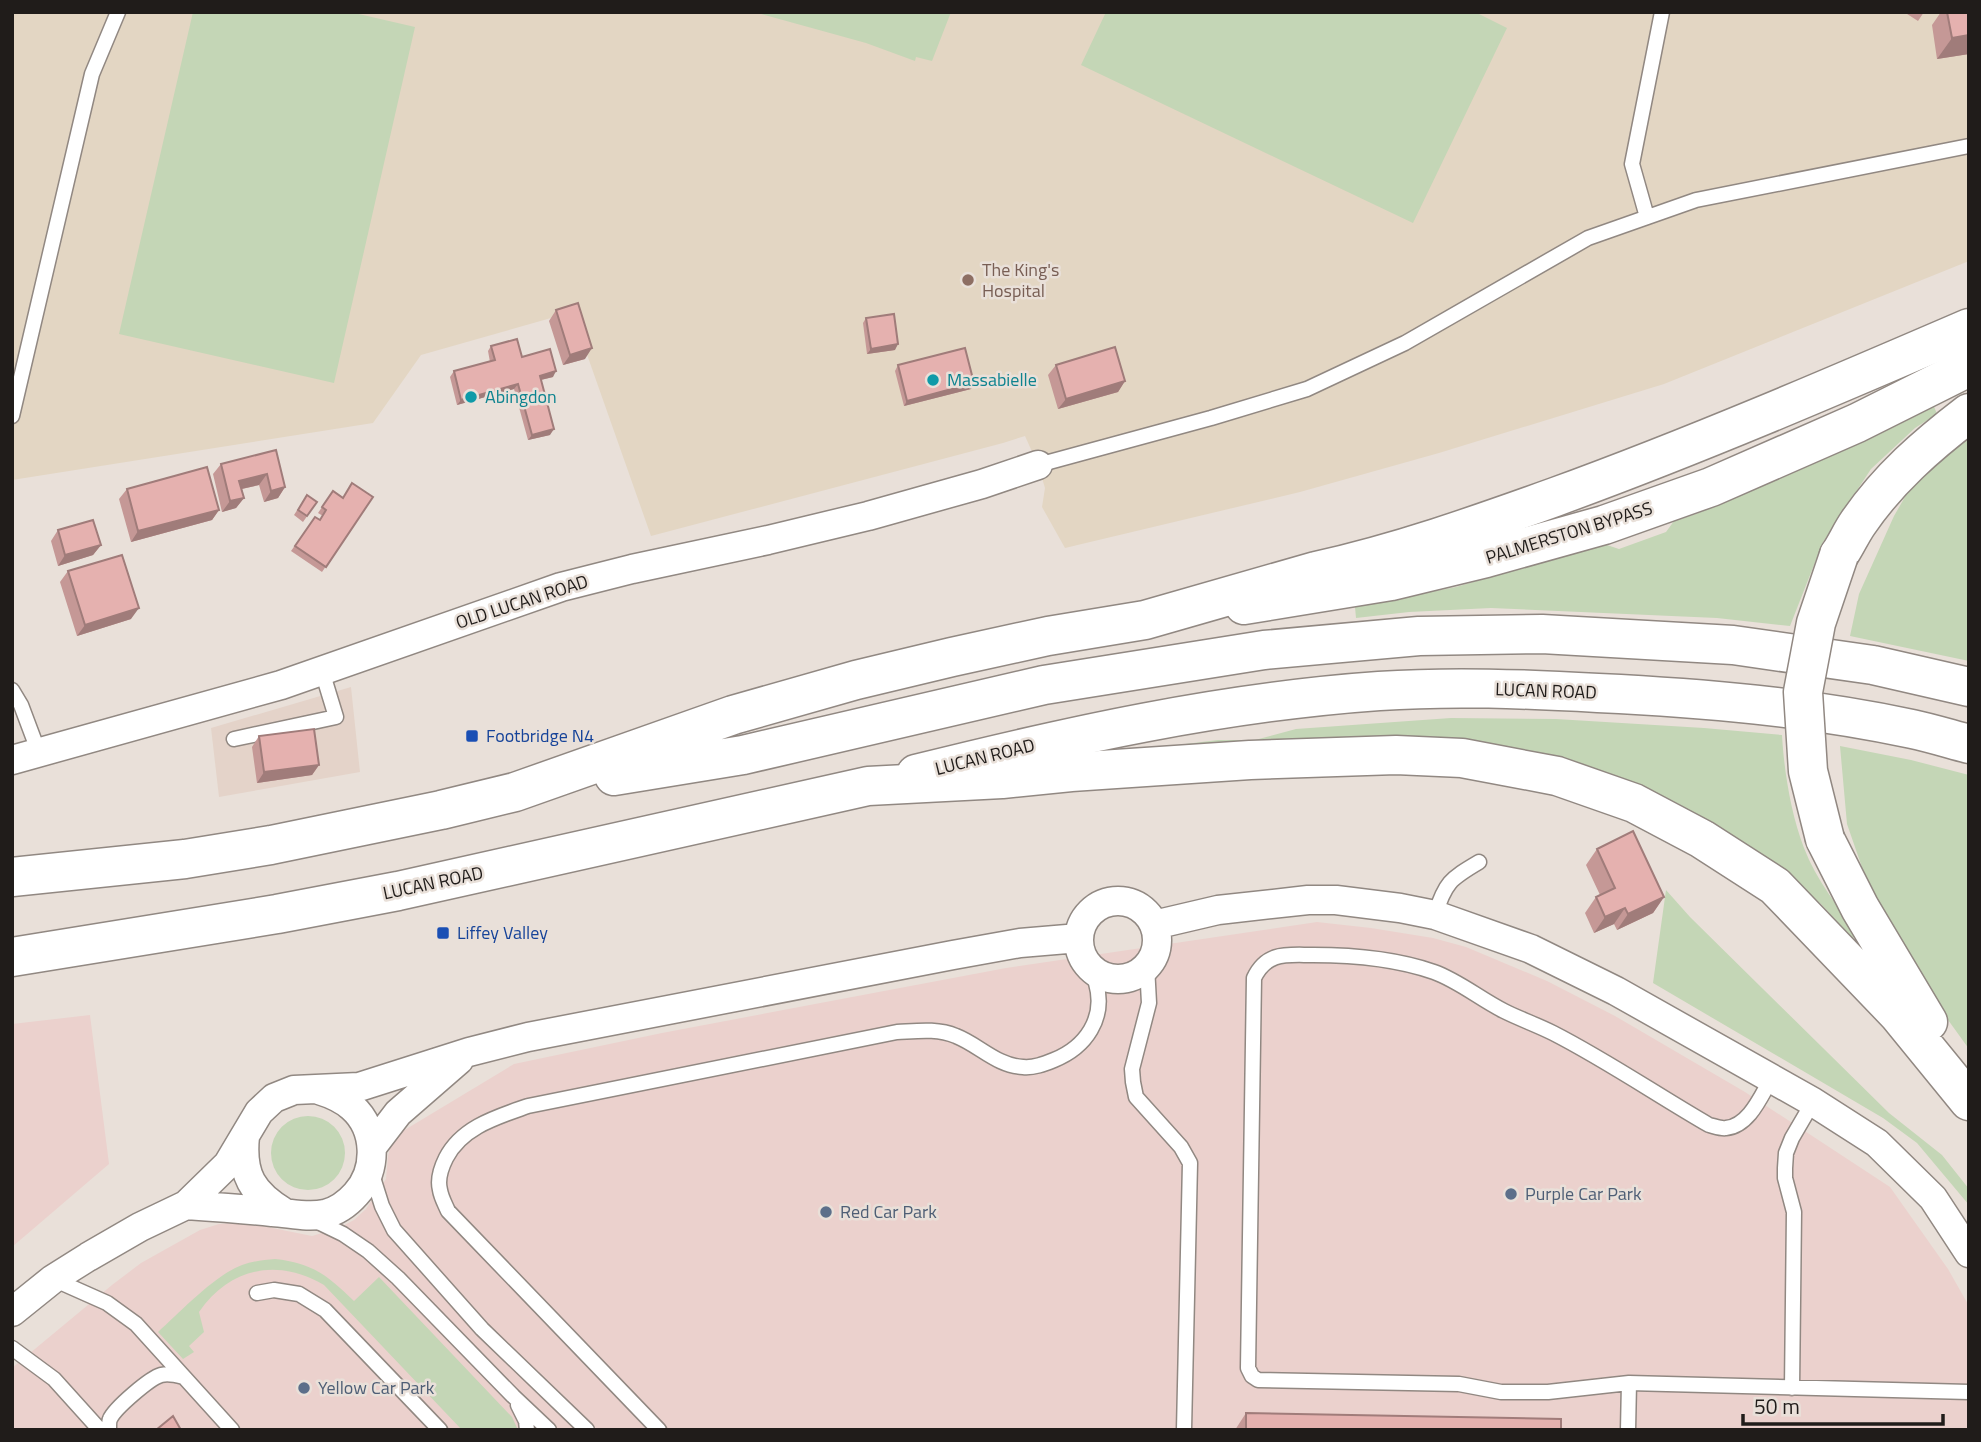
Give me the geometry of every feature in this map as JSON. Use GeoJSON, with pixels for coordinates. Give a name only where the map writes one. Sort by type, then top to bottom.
{"type":"FeatureCollection","features":[{"type":"Feature","properties":{"kind":"main road"},"geometry":{"type":"LineString","coordinates":[[515,792],[733,715],[856,680],[1048,636],[1145,620],[1465,530],[1627,470],[1969,328]]}},
{"type":"Feature","properties":{"kind":"main road","name":"PALMERSTON BYPASS"},"geometry":{"type":"LineString","coordinates":[[1145,620],[1391,581],[1604,525],[1711,487],[1857,423],[1969,367]]}},
{"type":"Feature","properties":{"kind":"main road"},"geometry":{"type":"LineString","coordinates":[[1969,413],[1931,441],[1889,483],[1858,522],[1839,555],[1816,623],[1803,692],[1808,771],[1825,839],[1877,938],[1969,1086]]}},
{"type":"Feature","properties":{"kind":"main road"},"geometry":{"type":"LineString","coordinates":[[12,877],[185,859],[247,849],[356,828],[515,792],[743,755],[1044,685],[1264,650],[1419,636],[1542,634],[1733,645],[1873,666],[1969,687]]}},
{"type":"Feature","properties":{"kind":"main road","name":"LUCAN ROAD"},"geometry":{"type":"LineString","coordinates":[[12,957],[277,914],[398,891],[868,786],[1026,746],[1187,714],[1314,697],[1380,691],[1480,688],[1658,696],[1732,702],[1835,716],[1912,729],[1969,744]]}},
{"type":"Feature","properties":{"kind":"main road"},"geometry":{"type":"LineString","coordinates":[[868,786],[1002,779],[1250,760],[1396,755],[1462,758],[1557,776],[1634,803],[1702,839],[1774,886],[1898,1014],[1969,1101]]}},
{"type":"Feature","properties":{"kind":"street","name":"OLD LUCAN ROAD"},"geometry":{"type":"LineString","coordinates":[[12,760],[281,685],[561,587],[868,516],[982,484],[1038,465]]}},
{"type":"Feature","properties":{"kind":"street"},"geometry":{"type":"LineString","coordinates":[[1154,925],[1218,910],[1308,900],[1336,900],[1435,915],[1531,949],[1616,991],[1813,1102],[1877,1143],[1933,1198],[1969,1253]]}},
{"type":"Feature","properties":{"kind":"street"},"geometry":{"type":"LineString","coordinates":[[1111,901],[1137,905],[1147,914],[1157,935],[1153,957],[1147,966],[1128,977],[1116,978],[1096,971],[1083,951],[1082,925],[1088,914],[1099,905],[1111,901]]}},
{"type":"Feature","properties":{"kind":"street"},"geometry":{"type":"LineString","coordinates":[[12,1312],[53,1279],[88,1256],[139,1227],[186,1205],[228,1164],[259,1112],[274,1098],[294,1090],[359,1087],[528,1037],[953,954],[1020,943],[1083,951]]}},
{"type":"Feature","properties":{"kind":"street"},"geometry":{"type":"LineString","coordinates":[[186,1205],[296,1215],[328,1214],[347,1204],[362,1188],[371,1158],[398,1113],[470,1052]]}},
{"type":"Feature","properties":{"kind":"street"},"geometry":{"type":"LineString","coordinates":[[316,1089],[337,1095],[354,1108],[366,1126],[371,1158]]}},
{"type":"Feature","properties":{"kind":"street"},"geometry":{"type":"LineString","coordinates":[[245,1136],[246,1168],[253,1187],[266,1202],[296,1215]]}},
{"type":"Feature","properties":{"kind":"lane"},"geometry":{"type":"LineString","coordinates":[[12,416],[92,74],[118,12]]}},
{"type":"Feature","properties":{"kind":"lane"},"geometry":{"type":"LineString","coordinates":[[1647,217],[1632,164],[1662,12]]}},
{"type":"Feature","properties":{"kind":"lane"},"geometry":{"type":"LineString","coordinates":[[1038,465],[1307,389],[1405,343],[1588,238],[1696,200],[1969,146]]}},
{"type":"Feature","properties":{"kind":"lane"},"geometry":{"type":"LineString","coordinates":[[234,739],[336,717],[322,671]]}},
{"type":"Feature","properties":{"kind":"lane"},"geometry":{"type":"LineString","coordinates":[[12,690],[21,705],[39,753]]}},
{"type":"Feature","properties":{"kind":"lane"},"geometry":{"type":"LineString","coordinates":[[1435,915],[1442,893],[1457,875],[1479,862]]}},
{"type":"Feature","properties":{"kind":"lane"},"geometry":{"type":"LineString","coordinates":[[659,1430],[448,1211],[439,1189],[440,1169],[450,1150],[466,1133],[495,1118],[528,1106],[897,1032],[934,1030],[954,1035],[1001,1062],[1035,1067],[1075,1049],[1093,1028],[1097,1012],[1097,984],[1083,951]]}},
{"type":"Feature","properties":{"kind":"lane"},"geometry":{"type":"LineString","coordinates":[[1771,1079],[1752,1111],[1742,1122],[1726,1128],[1709,1125],[1553,1033],[1505,1012],[1433,971],[1406,964],[1344,956],[1269,959],[1260,965],[1254,978],[1247,1360],[1252,1376],[1258,1380],[1459,1384],[1501,1392],[1548,1392],[1629,1384],[1969,1392]]}},
{"type":"Feature","properties":{"kind":"lane"},"geometry":{"type":"LineString","coordinates":[[1147,966],[1149,1003],[1132,1069],[1136,1097],[1181,1147],[1190,1163],[1184,1430]]}},
{"type":"Feature","properties":{"kind":"lane"},"geometry":{"type":"LineString","coordinates":[[1792,1388],[1794,1212],[1785,1178],[1786,1153],[1813,1102]]}},
{"type":"Feature","properties":{"kind":"lane"},"geometry":{"type":"LineString","coordinates":[[371,1158],[382,1206],[394,1230],[482,1329],[587,1430]]}},
{"type":"Feature","properties":{"kind":"lane"},"geometry":{"type":"LineString","coordinates":[[296,1215],[343,1234],[368,1251],[549,1430]]}},
{"type":"Feature","properties":{"kind":"lane"},"geometry":{"type":"LineString","coordinates":[[53,1279],[116,1308],[146,1334],[232,1430]]}},
{"type":"Feature","properties":{"kind":"lane"},"geometry":{"type":"LineString","coordinates":[[257,1293],[274,1290],[299,1294],[325,1310],[440,1430]]}},
{"type":"Feature","properties":{"kind":"lane"},"geometry":{"type":"LineString","coordinates":[[12,1348],[54,1379],[100,1430]]}},
{"type":"Feature","properties":{"kind":"lane"},"geometry":{"type":"LineString","coordinates":[[109,1430],[110,1419],[116,1411],[155,1378],[173,1374],[184,1377]]}},
{"type":"Feature","properties":{"kind":"lane"},"geometry":{"type":"LineString","coordinates":[[1628,1430],[1629,1384]]}},
{"type":"Feature","properties":{"kind":"lane"},"geometry":{"type":"LineString","coordinates":[[513,1396],[526,1421],[527,1430]]}},
{"type":"Feature","properties":{"kind":"shaded area","name":"The King's Hospital"},"geometry":{"type":"Polygon","coordinates":[[[12,12],[1969,12],[1969,261],[1664,384],[1439,453],[1300,492],[1065,548],[1042,507],[1045,488],[1025,436],[651,536],[572,312],[421,355],[373,423],[12,480],[12,12]]]}},
{"type":"Feature","properties":{"kind":"shaded area"},"geometry":{"type":"Polygon","coordinates":[[[351,687],[360,772],[219,797],[211,728],[351,687]]]}},
{"type":"Feature","properties":{"kind":"shaded area"},"geometry":{"type":"Polygon","coordinates":[[[1317,922],[1433,938],[1466,947],[1547,981],[1615,1016],[1745,1092],[1890,1187],[1948,1269],[1969,1306],[1969,1430],[12,1430],[12,1368],[141,1263],[200,1230],[219,1224],[243,1222],[312,1236],[339,1228],[354,1220],[366,1209],[386,1179],[393,1137],[514,1064],[1006,968],[1317,922]]]}},
{"type":"Feature","properties":{"kind":"shaded area"},"geometry":{"type":"Polygon","coordinates":[[[90,1015],[109,1164],[12,1247],[12,1024],[90,1015]]]}},
{"type":"Feature","properties":{"kind":"green space"},"geometry":{"type":"Polygon","coordinates":[[[193,12],[350,12],[415,27],[334,383],[119,334],[193,12]]]}},
{"type":"Feature","properties":{"kind":"green space"},"geometry":{"type":"Polygon","coordinates":[[[754,12],[951,12],[932,61],[916,57],[915,61],[866,43],[754,12]]]}},
{"type":"Feature","properties":{"kind":"green space"},"geometry":{"type":"Polygon","coordinates":[[[1106,12],[1475,12],[1507,28],[1413,223],[1081,65],[1106,12]]]}},
{"type":"Feature","properties":{"kind":"green space"},"geometry":{"type":"Polygon","coordinates":[[[1933,404],[1937,414],[1915,428],[1871,469],[1823,542],[1790,626],[1717,618],[1491,608],[1356,618],[1355,607],[1456,587],[1604,544],[1619,549],[1666,532],[1674,521],[1786,476],[1894,426],[1933,404]]]}},
{"type":"Feature","properties":{"kind":"green space"},"geometry":{"type":"Polygon","coordinates":[[[1969,436],[1969,661],[1850,636],[1859,594],[1894,516],[1913,483],[1969,436]]]}},
{"type":"Feature","properties":{"kind":"green space"},"geometry":{"type":"Polygon","coordinates":[[[1451,718],[1556,719],[1782,735],[1789,792],[1804,848],[1821,883],[1859,936],[1852,938],[1821,904],[1756,853],[1679,804],[1590,768],[1161,747],[1218,740],[1255,740],[1296,729],[1451,718]]]}},
{"type":"Feature","properties":{"kind":"green space"},"geometry":{"type":"Polygon","coordinates":[[[1840,746],[1969,775],[1969,1049],[1915,974],[1874,902],[1847,824],[1840,746]]]}},
{"type":"Feature","properties":{"kind":"green space"},"geometry":{"type":"Polygon","coordinates":[[[1666,890],[1690,917],[1889,1113],[1942,1155],[1969,1189],[1969,1205],[1917,1143],[1883,1118],[1653,983],[1666,890]]]}},
{"type":"Feature","properties":{"kind":"green space"},"geometry":{"type":"Polygon","coordinates":[[[301,1116],[315,1116],[329,1122],[339,1132],[345,1153],[343,1167],[329,1184],[315,1190],[301,1190],[287,1184],[277,1174],[271,1160],[271,1146],[277,1132],[287,1122],[301,1116]]]}},
{"type":"Feature","properties":{"kind":"green space"},"geometry":{"type":"Polygon","coordinates":[[[275,1259],[310,1267],[336,1284],[354,1301],[379,1277],[512,1417],[518,1430],[462,1430],[324,1285],[289,1272],[256,1272],[225,1285],[199,1312],[204,1332],[189,1346],[194,1352],[183,1359],[158,1332],[198,1295],[232,1270],[242,1265],[275,1259]]]}},
{"type":"Feature","properties":{"kind":"building"},"geometry":{"type":"Polygon","coordinates":[[[1947,12],[1969,12],[1969,35],[1952,38],[1947,12]]]}},
{"type":"Feature","properties":{"kind":"building"},"geometry":{"type":"Polygon","coordinates":[[[578,303],[592,348],[570,355],[556,310],[578,303]]]}},
{"type":"Feature","properties":{"kind":"building"},"geometry":{"type":"Polygon","coordinates":[[[894,314],[898,344],[871,349],[866,318],[894,314]]]}},
{"type":"Feature","properties":{"kind":"building","name":"Abingdon"},"geometry":{"type":"Polygon","coordinates":[[[517,339],[522,357],[550,349],[556,371],[540,376],[554,429],[532,435],[518,384],[461,400],[454,371],[495,360],[491,346],[517,339]]]}},
{"type":"Feature","properties":{"kind":"building"},"geometry":{"type":"Polygon","coordinates":[[[1115,347],[1125,381],[1066,399],[1056,365],[1115,347]]]}},
{"type":"Feature","properties":{"kind":"building","name":"Massabielle"},"geometry":{"type":"Polygon","coordinates":[[[965,348],[974,383],[907,401],[898,365],[965,348]]]}},
{"type":"Feature","properties":{"kind":"building"},"geometry":{"type":"Polygon","coordinates":[[[276,450],[285,487],[271,491],[267,474],[239,481],[244,498],[230,501],[221,464],[276,450]]]}},
{"type":"Feature","properties":{"kind":"building"},"geometry":{"type":"Polygon","coordinates":[[[207,467],[219,510],[138,531],[127,489],[207,467]]]}},
{"type":"Feature","properties":{"kind":"building"},"geometry":{"type":"Polygon","coordinates":[[[352,483],[373,497],[326,567],[295,546],[315,517],[320,520],[326,510],[322,507],[333,491],[343,498],[352,483]]]}},
{"type":"Feature","properties":{"kind":"building"},"geometry":{"type":"Polygon","coordinates":[[[307,495],[317,502],[307,516],[298,510],[307,495]]]}},
{"type":"Feature","properties":{"kind":"building"},"geometry":{"type":"Polygon","coordinates":[[[93,520],[101,545],[65,555],[58,530],[93,520]]]}},
{"type":"Feature","properties":{"kind":"building"},"geometry":{"type":"Polygon","coordinates":[[[122,555],[139,608],[85,625],[68,571],[122,555]]]}},
{"type":"Feature","properties":{"kind":"building"},"geometry":{"type":"Polygon","coordinates":[[[314,729],[319,765],[264,772],[259,736],[314,729]]]}},
{"type":"Feature","properties":{"kind":"building"},"geometry":{"type":"Polygon","coordinates":[[[1633,831],[1664,897],[1628,914],[1625,908],[1605,917],[1596,897],[1615,888],[1597,849],[1633,831]]]}},
{"type":"Feature","properties":{"kind":"building"},"geometry":{"type":"Polygon","coordinates":[[[1246,1413],[1561,1419],[1561,1430],[1246,1430],[1246,1413]]]}},
{"type":"Feature","properties":{"kind":"building"},"geometry":{"type":"Polygon","coordinates":[[[173,1416],[181,1430],[156,1430],[173,1416]]]}},
{"type":"Feature","properties":{"kind":"place","name":"The King's Hospital"},"geometry":{"type":"Point","coordinates":[968,280]}},
{"type":"Feature","properties":{"kind":"place","name":"Massabielle"},"geometry":{"type":"Point","coordinates":[933,380]}},
{"type":"Feature","properties":{"kind":"place","name":"Abingdon"},"geometry":{"type":"Point","coordinates":[471,397]}},
{"type":"Feature","properties":{"kind":"place","name":"Footbridge N4"},"geometry":{"type":"Point","coordinates":[472,736]}},
{"type":"Feature","properties":{"kind":"place","name":"Liffey Valley"},"geometry":{"type":"Point","coordinates":[443,933]}},
{"type":"Feature","properties":{"kind":"place","name":"Purple Car Park"},"geometry":{"type":"Point","coordinates":[1511,1194]}},
{"type":"Feature","properties":{"kind":"place","name":"Red Car Park"},"geometry":{"type":"Point","coordinates":[826,1212]}},
{"type":"Feature","properties":{"kind":"place","name":"Yellow Car Park"},"geometry":{"type":"Point","coordinates":[304,1388]}}]}
